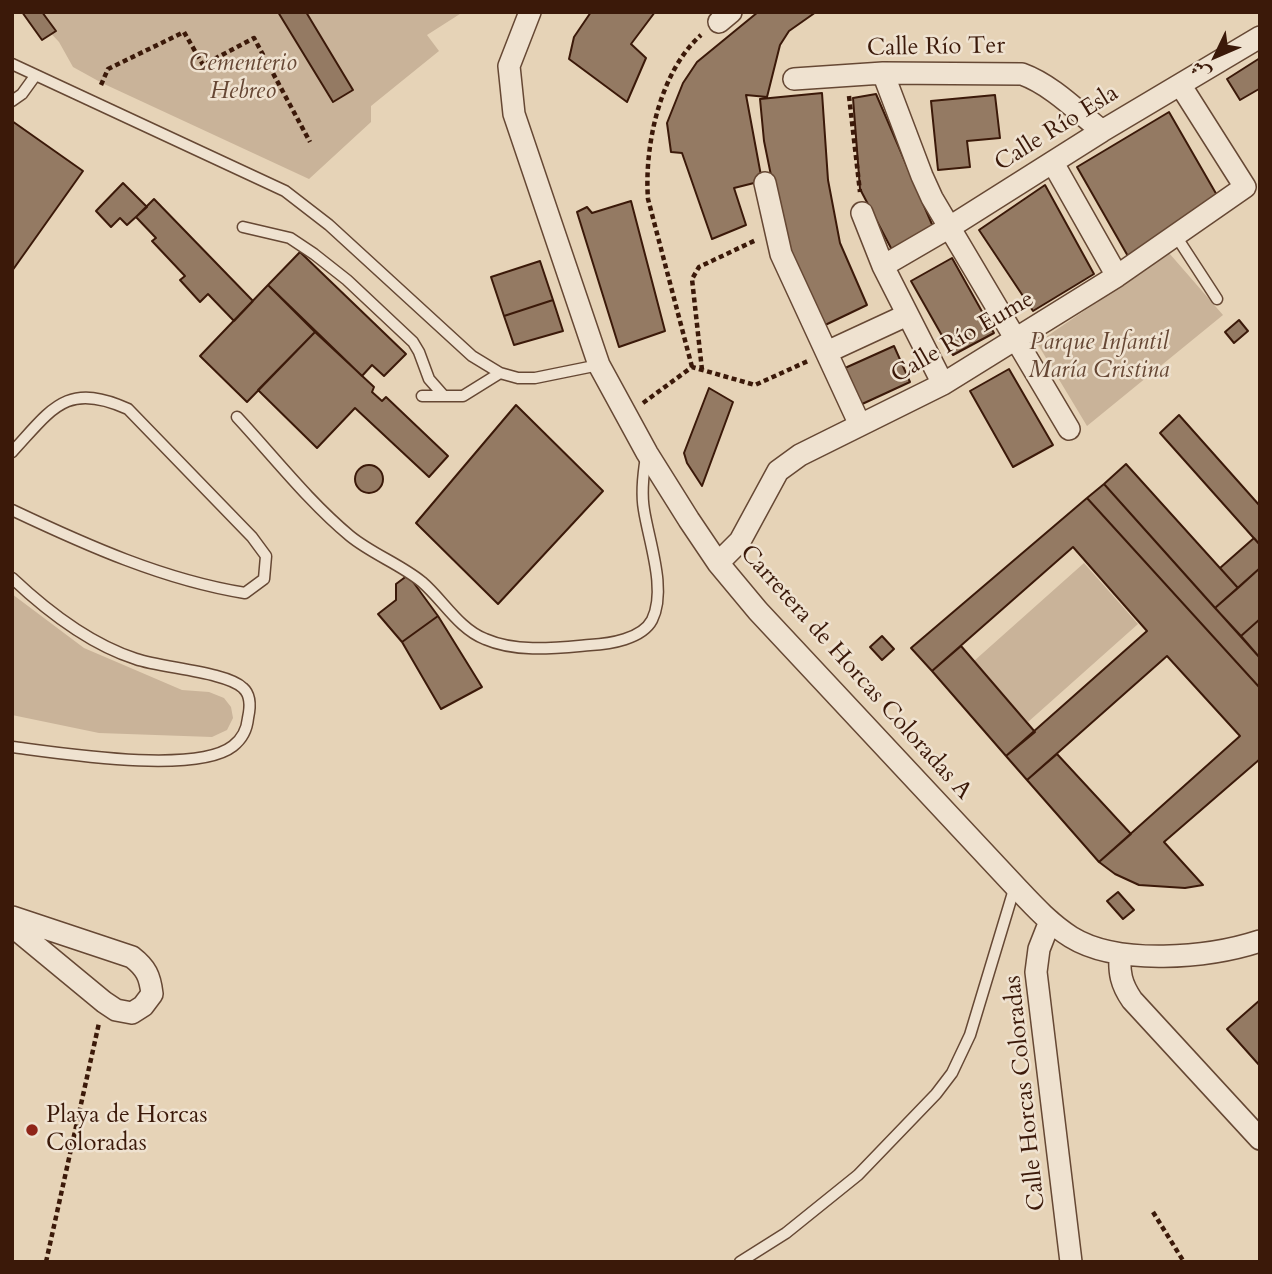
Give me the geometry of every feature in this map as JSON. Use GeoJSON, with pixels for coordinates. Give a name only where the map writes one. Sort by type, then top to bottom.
{"type":"FeatureCollection","features":[{"type":"Feature","properties":{"kind":"street","name":"Carretera de Horcas Coloradas A"},"geometry":{"type":"LineString","coordinates":[[530,12],[509,66],[514,114],[599,365],[647,453],[719,563],[767,621],[1015,886],[1050,921],[1071,937],[1090,947],[1120,954],[1178,956],[1214,953],[1260,941]]}},
{"type":"Feature","properties":{"kind":"street","name":"Calle Río Esla"},"geometry":{"type":"LineString","coordinates":[[883,266],[1260,37]]}},
{"type":"Feature","properties":{"kind":"street","name":"Calle Río Ter"},"geometry":{"type":"LineString","coordinates":[[794,79],[883,73],[1023,74],[1036,79],[1102,131]]}},
{"type":"Feature","properties":{"kind":"street"},"geometry":{"type":"LineString","coordinates":[[883,73],[922,176],[1069,429]]}},
{"type":"Feature","properties":{"kind":"street","name":"Calle Río Eume"},"geometry":{"type":"LineString","coordinates":[[719,563],[740,541],[778,471],[800,455],[943,384],[1117,276],[1249,185],[1181,86]]}},
{"type":"Feature","properties":{"kind":"street"},"geometry":{"type":"LineString","coordinates":[[1054,163],[1117,276]]}},
{"type":"Feature","properties":{"kind":"street"},"geometry":{"type":"LineString","coordinates":[[765,183],[781,254],[860,425]]}},
{"type":"Feature","properties":{"kind":"street"},"geometry":{"type":"LineString","coordinates":[[862,214],[883,266],[943,384]]}},
{"type":"Feature","properties":{"kind":"street"},"geometry":{"type":"LineString","coordinates":[[827,352],[907,315]]}},
{"type":"Feature","properties":{"kind":"street"},"geometry":{"type":"LineString","coordinates":[[12,917],[132,957],[144,967],[151,979],[152,993],[143,1006],[132,1013],[116,1010],[12,926]]}},
{"type":"Feature","properties":{"kind":"street","name":"Calle Horcas Coloradas"},"geometry":{"type":"LineString","coordinates":[[1050,921],[1039,949],[1036,972],[1071,1262]]}},
{"type":"Feature","properties":{"kind":"street"},"geometry":{"type":"LineString","coordinates":[[1120,954],[1119,970],[1123,986],[1132,1000],[1260,1139]]}},
{"type":"Feature","properties":{"kind":"lane"},"geometry":{"type":"LineString","coordinates":[[12,64],[285,191],[329,225],[472,356],[500,373],[518,378],[535,377],[599,365]]}},
{"type":"Feature","properties":{"kind":"lane"},"geometry":{"type":"LineString","coordinates":[[12,101],[22,94],[35,76]]}},
{"type":"Feature","properties":{"kind":"lane"},"geometry":{"type":"LineString","coordinates":[[243,226],[290,238],[347,280],[413,342],[429,379],[444,396]]}},
{"type":"Feature","properties":{"kind":"lane"},"geometry":{"type":"LineString","coordinates":[[1176,236],[1217,299]]}},
{"type":"Feature","properties":{"kind":"lane"},"geometry":{"type":"LineString","coordinates":[[422,396],[463,396],[500,373]]}},
{"type":"Feature","properties":{"kind":"lane"},"geometry":{"type":"LineString","coordinates":[[12,452],[55,405],[79,397],[105,399],[128,409],[252,537],[266,556],[264,579],[245,593],[222,589],[87,545],[12,510]]}},
{"type":"Feature","properties":{"kind":"lane"},"geometry":{"type":"LineString","coordinates":[[237,417],[334,523],[424,584],[481,638],[524,648],[605,644],[629,638],[650,624],[657,606],[657,590],[655,563],[643,508],[643,478],[647,453]]}},
{"type":"Feature","properties":{"kind":"lane"},"geometry":{"type":"LineString","coordinates":[[12,578],[33,598],[75,629],[107,647],[145,662],[230,680],[245,689],[250,702],[246,727],[233,747],[200,757],[174,760],[97,757],[12,747]]}},
{"type":"Feature","properties":{"kind":"lane"},"geometry":{"type":"LineString","coordinates":[[740,1262],[786,1233],[858,1175],[944,1084],[970,1035],[1015,886]]}},
{"type":"Feature","properties":{"kind":"path"},"geometry":{"type":"LineString","coordinates":[[692,367],[648,199],[646,179],[660,106],[675,66],[689,45],[725,17]]}},
{"type":"Feature","properties":{"kind":"path"},"geometry":{"type":"LineString","coordinates":[[92,101],[108,69],[184,32],[202,65],[254,38],[310,142]]}},
{"type":"Feature","properties":{"kind":"path"},"geometry":{"type":"LineString","coordinates":[[846,75],[862,214]]}},
{"type":"Feature","properties":{"kind":"path"},"geometry":{"type":"LineString","coordinates":[[702,370],[692,279],[694,273],[699,267],[775,230]]}},
{"type":"Feature","properties":{"kind":"path"},"geometry":{"type":"LineString","coordinates":[[692,367],[755,385],[827,352]]}},
{"type":"Feature","properties":{"kind":"path"},"geometry":{"type":"LineString","coordinates":[[626,416],[692,367]]}},
{"type":"Feature","properties":{"kind":"path"},"geometry":{"type":"LineString","coordinates":[[46,1262],[104,1002]]}},
{"type":"Feature","properties":{"kind":"path"},"geometry":{"type":"LineString","coordinates":[[1153,1212],[1184,1262]]}},
{"type":"Feature","properties":{"kind":"green space","name":"Cementerio Hebreo"},"geometry":{"type":"Polygon","coordinates":[[[31,12],[463,12],[427,35],[439,51],[371,106],[371,122],[309,179],[73,67],[59,42],[31,12]]]}},
{"type":"Feature","properties":{"kind":"green space","name":"Parque Infantil María Cristina"},"geometry":{"type":"Polygon","coordinates":[[[1169,253],[1223,315],[1087,426],[1037,343],[1169,253]]]}},
{"type":"Feature","properties":{"kind":"green space"},"geometry":{"type":"Polygon","coordinates":[[[1084,563],[1138,624],[1028,722],[974,661],[1084,563]]]}},
{"type":"Feature","properties":{"kind":"green space"},"geometry":{"type":"Polygon","coordinates":[[[12,594],[84,648],[182,690],[209,692],[224,698],[231,707],[233,718],[227,730],[212,737],[99,733],[12,715],[12,594]]]}},
{"type":"Feature","properties":{"kind":"building"},"geometry":{"type":"Polygon","coordinates":[[[22,12],[42,12],[56,31],[42,40],[22,12]]]}},
{"type":"Feature","properties":{"kind":"building"},"geometry":{"type":"Polygon","coordinates":[[[278,12],[306,12],[353,90],[333,102],[278,12]]]}},
{"type":"Feature","properties":{"kind":"building"},"geometry":{"type":"Polygon","coordinates":[[[591,12],[655,12],[631,44],[646,58],[627,102],[569,59],[574,37],[591,12]]]}},
{"type":"Feature","properties":{"kind":"building"},"geometry":{"type":"Polygon","coordinates":[[[758,12],[816,12],[789,31],[780,45],[767,97],[746,95],[762,181],[734,188],[746,225],[712,239],[682,153],[671,152],[667,123],[683,83],[697,62],[758,12]]]}},
{"type":"Feature","properties":{"kind":"building"},"geometry":{"type":"Polygon","coordinates":[[[1260,58],[1260,90],[1240,100],[1227,79],[1260,58]]]}},
{"type":"Feature","properties":{"kind":"building"},"geometry":{"type":"Polygon","coordinates":[[[822,93],[828,180],[840,243],[867,305],[821,327],[788,259],[764,141],[760,99],[822,93]]]}},
{"type":"Feature","properties":{"kind":"building"},"geometry":{"type":"Polygon","coordinates":[[[876,94],[934,229],[892,250],[860,189],[853,98],[876,94]]]}},
{"type":"Feature","properties":{"kind":"building"},"geometry":{"type":"Polygon","coordinates":[[[995,95],[1000,138],[967,141],[970,167],[938,170],[931,101],[995,95]]]}},
{"type":"Feature","properties":{"kind":"building"},"geometry":{"type":"Polygon","coordinates":[[[1169,112],[1218,197],[1129,258],[1077,167],[1169,112]]]}},
{"type":"Feature","properties":{"kind":"building"},"geometry":{"type":"Polygon","coordinates":[[[12,121],[83,171],[12,271],[12,121]]]}},
{"type":"Feature","properties":{"kind":"building"},"geometry":{"type":"Polygon","coordinates":[[[123,183],[147,207],[127,225],[120,218],[111,227],[96,211],[123,183]]]}},
{"type":"Feature","properties":{"kind":"building"},"geometry":{"type":"Polygon","coordinates":[[[1045,185],[1094,274],[1033,311],[979,230],[1045,185]]]}},
{"type":"Feature","properties":{"kind":"building"},"geometry":{"type":"Polygon","coordinates":[[[154,199],[253,301],[234,321],[208,294],[200,302],[180,280],[185,276],[152,241],[156,238],[136,217],[154,199]]]}},
{"type":"Feature","properties":{"kind":"building"},"geometry":{"type":"Polygon","coordinates":[[[631,201],[665,331],[619,347],[577,212],[587,207],[592,213],[631,201]]]}},
{"type":"Feature","properties":{"kind":"building"},"geometry":{"type":"Polygon","coordinates":[[[300,252],[406,354],[384,376],[372,365],[362,376],[268,285],[300,252]]]}},
{"type":"Feature","properties":{"kind":"building"},"geometry":{"type":"Polygon","coordinates":[[[952,258],[994,333],[953,355],[911,281],[952,258]]]}},
{"type":"Feature","properties":{"kind":"building"},"geometry":{"type":"Polygon","coordinates":[[[540,261],[553,300],[504,316],[491,277],[540,261]]]}},
{"type":"Feature","properties":{"kind":"building"},"geometry":{"type":"Polygon","coordinates":[[[268,285],[315,332],[247,402],[200,356],[268,285]]]}},
{"type":"Feature","properties":{"kind":"building"},"geometry":{"type":"Polygon","coordinates":[[[553,300],[563,331],[514,345],[504,316],[553,300]]]}},
{"type":"Feature","properties":{"kind":"building"},"geometry":{"type":"Polygon","coordinates":[[[1239,320],[1248,331],[1234,343],[1225,332],[1239,320]]]}},
{"type":"Feature","properties":{"kind":"building"},"geometry":{"type":"Polygon","coordinates":[[[315,332],[374,387],[372,392],[382,401],[386,397],[448,456],[429,477],[355,408],[317,448],[258,390],[315,332]]]}},
{"type":"Feature","properties":{"kind":"building"},"geometry":{"type":"Polygon","coordinates":[[[894,346],[910,382],[860,405],[845,368],[894,346]]]}},
{"type":"Feature","properties":{"kind":"building"},"geometry":{"type":"Polygon","coordinates":[[[1009,369],[1053,445],[1013,467],[970,391],[1009,369]]]}},
{"type":"Feature","properties":{"kind":"building"},"geometry":{"type":"Polygon","coordinates":[[[709,388],[733,402],[702,486],[687,463],[684,453],[709,388]]]}},
{"type":"Feature","properties":{"kind":"building"},"geometry":{"type":"Polygon","coordinates":[[[516,405],[603,491],[498,604],[416,523],[516,405]]]}},
{"type":"Feature","properties":{"kind":"building"},"geometry":{"type":"Polygon","coordinates":[[[1179,415],[1260,506],[1260,545],[1160,433],[1179,415]]]}},
{"type":"Feature","properties":{"kind":"building"},"geometry":{"type":"Polygon","coordinates":[[[1126,464],[1238,588],[1215,608],[1104,484],[1126,464]]]}},
{"type":"Feature","properties":{"kind":"building"},"geometry":{"type":"Polygon","coordinates":[[[369,465],[379,469],[383,479],[379,489],[369,493],[359,489],[355,479],[359,469],[369,465]]]}},
{"type":"Feature","properties":{"kind":"building"},"geometry":{"type":"Polygon","coordinates":[[[1104,484],[1260,658],[1260,688],[1087,498],[1104,484]]]}},
{"type":"Feature","properties":{"kind":"building"},"geometry":{"type":"Polygon","coordinates":[[[1087,498],[1260,688],[1260,759],[1164,842],[1203,885],[1185,888],[1139,885],[1115,874],[1099,862],[1240,736],[1167,656],[1027,780],[1006,756],[1147,631],[1073,547],[932,671],[911,648],[1087,498]]]}},
{"type":"Feature","properties":{"kind":"building"},"geometry":{"type":"Polygon","coordinates":[[[1254,538],[1260,545],[1260,568],[1238,588],[1220,568],[1254,538]]]}},
{"type":"Feature","properties":{"kind":"building"},"geometry":{"type":"Polygon","coordinates":[[[1260,568],[1260,619],[1241,636],[1215,608],[1260,568]]]}},
{"type":"Feature","properties":{"kind":"building"},"geometry":{"type":"Polygon","coordinates":[[[408,575],[438,616],[402,642],[378,614],[396,600],[396,584],[408,575]]]}},
{"type":"Feature","properties":{"kind":"building"},"geometry":{"type":"Polygon","coordinates":[[[438,616],[482,687],[441,709],[402,642],[438,616]]]}},
{"type":"Feature","properties":{"kind":"building"},"geometry":{"type":"Polygon","coordinates":[[[1260,619],[1260,658],[1241,636],[1260,619]]]}},
{"type":"Feature","properties":{"kind":"building"},"geometry":{"type":"Polygon","coordinates":[[[882,636],[894,649],[882,660],[870,647],[882,636]]]}},
{"type":"Feature","properties":{"kind":"building"},"geometry":{"type":"Polygon","coordinates":[[[961,646],[1035,732],[1006,756],[932,671],[961,646]]]}},
{"type":"Feature","properties":{"kind":"building"},"geometry":{"type":"Polygon","coordinates":[[[1057,754],[1131,834],[1099,862],[1027,780],[1057,754]]]}},
{"type":"Feature","properties":{"kind":"building"},"geometry":{"type":"Polygon","coordinates":[[[1118,892],[1134,910],[1123,919],[1107,901],[1118,892]]]}},
{"type":"Feature","properties":{"kind":"building"},"geometry":{"type":"Polygon","coordinates":[[[1260,1000],[1260,1066],[1227,1029],[1260,1000]]]}},
{"type":"Feature","properties":{"kind":"place","name":"Playa de Horcas Coloradas"},"geometry":{"type":"Point","coordinates":[32,1130]}}]}
